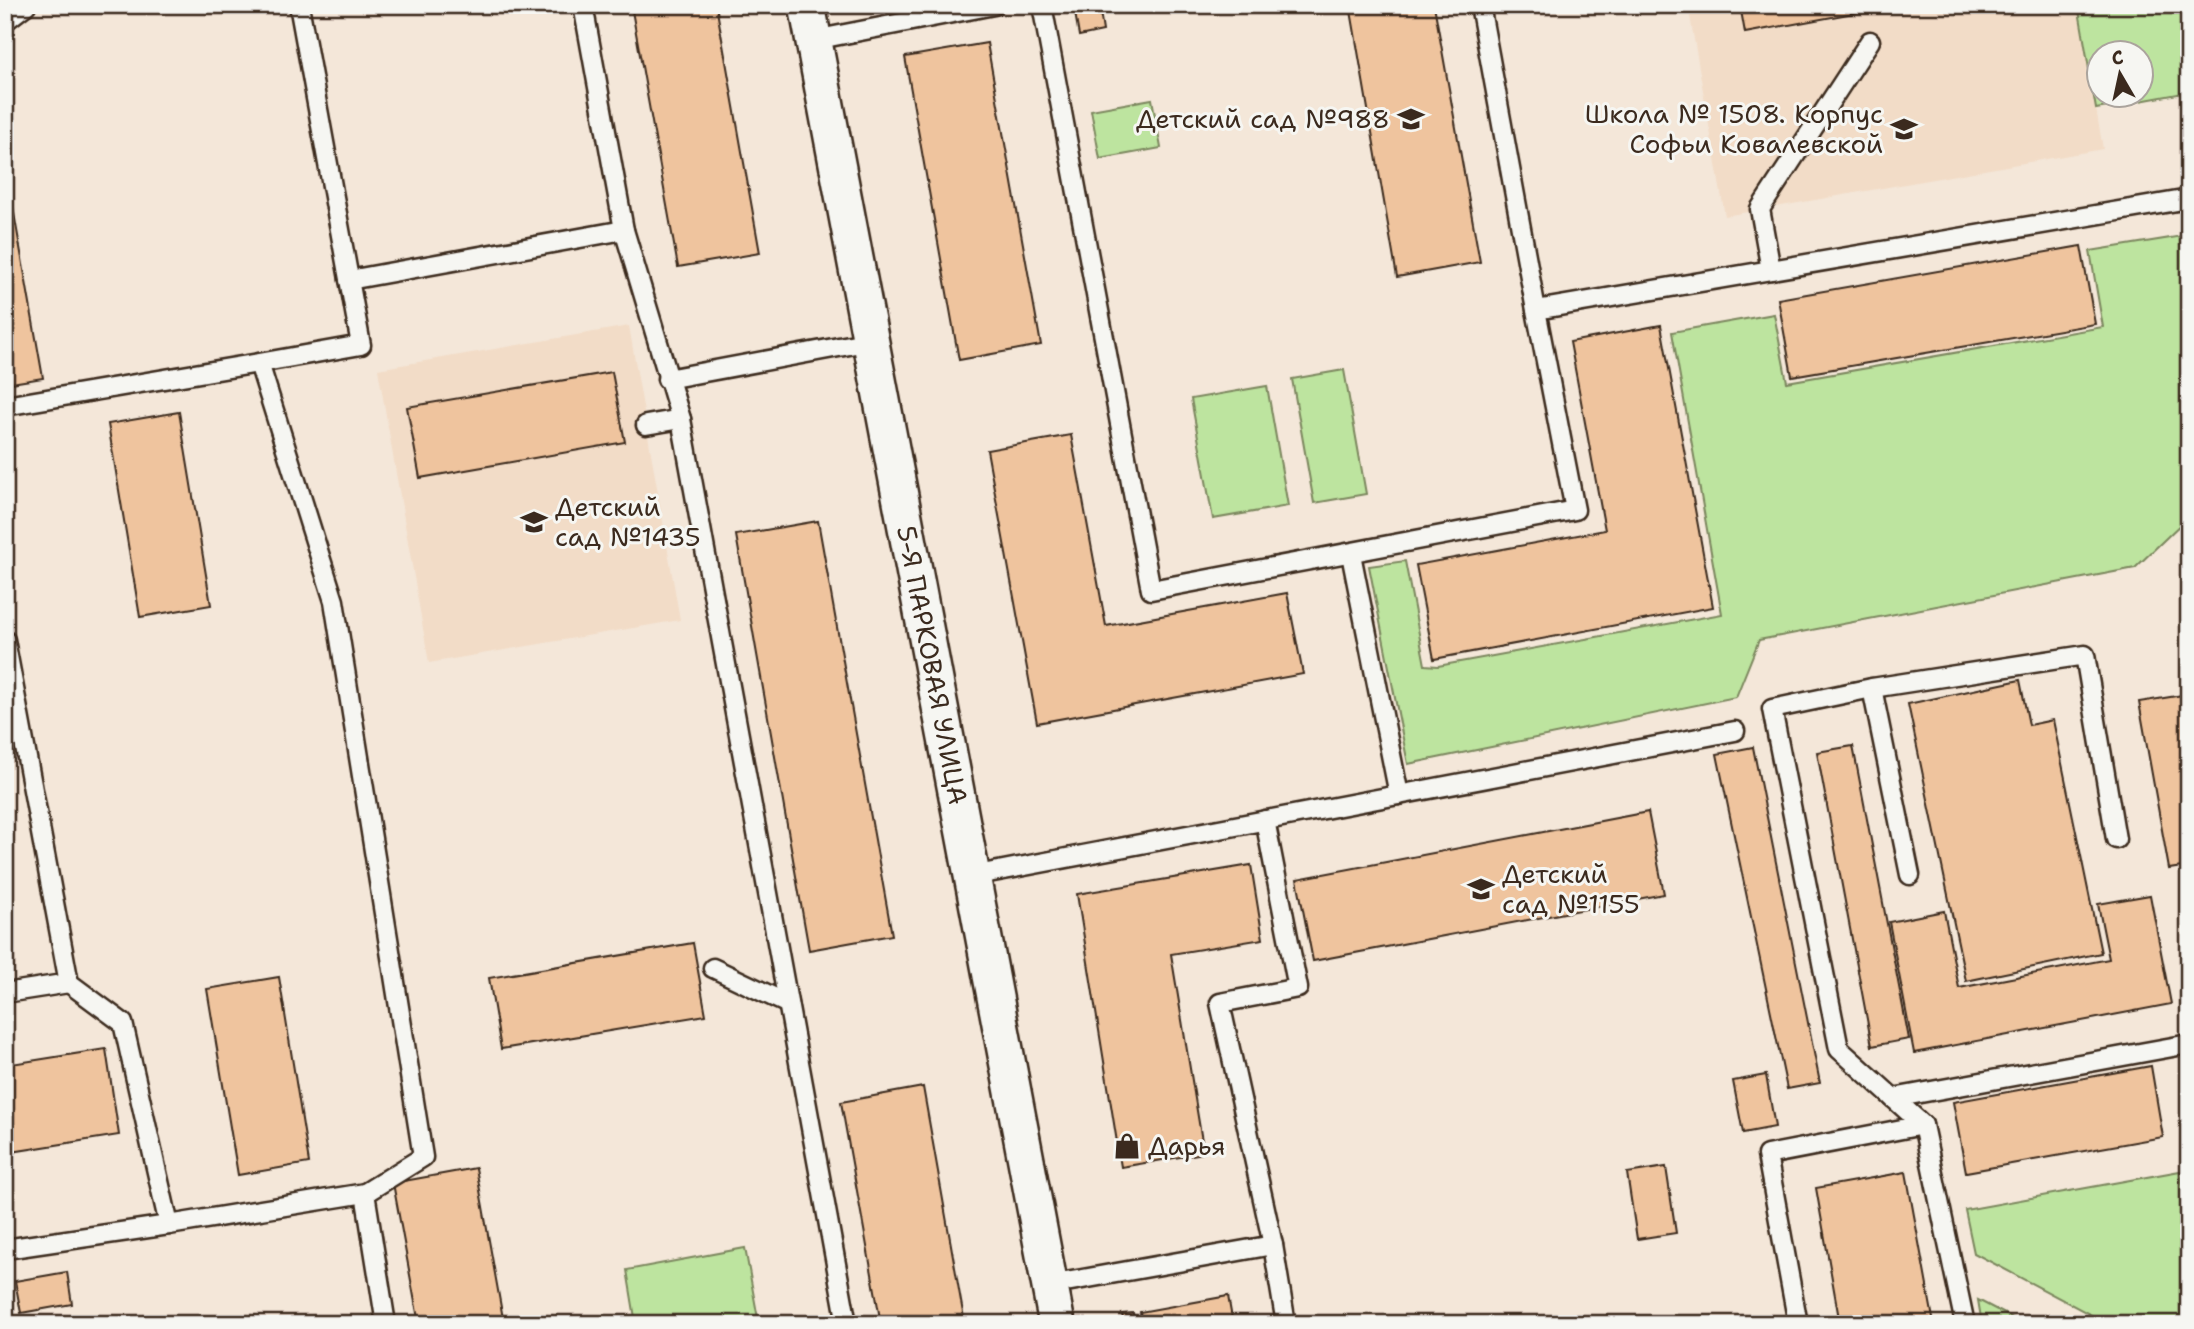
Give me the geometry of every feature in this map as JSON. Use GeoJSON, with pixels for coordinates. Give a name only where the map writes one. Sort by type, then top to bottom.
{"type":"FeatureCollection","features":[{"type":"Feature","properties":{"kind":"street","name":"5-Я ПАРКОВАЯ УЛИЦА"},"geometry":{"type":"LineString","coordinates":[[807,5],[1057,1324]]}},
{"type":"Feature","properties":{"kind":"lane"},"geometry":{"type":"LineString","coordinates":[[5,21],[26,5]]}},
{"type":"Feature","properties":{"kind":"lane"},"geometry":{"type":"LineString","coordinates":[[5,406],[361,345],[299,5]]}},
{"type":"Feature","properties":{"kind":"lane"},"geometry":{"type":"LineString","coordinates":[[583,5],[624,230],[681,419],[847,1324]]}},
{"type":"Feature","properties":{"kind":"lane"},"geometry":{"type":"LineString","coordinates":[[814,40],[994,5]]}},
{"type":"Feature","properties":{"kind":"lane"},"geometry":{"type":"LineString","coordinates":[[1042,5],[1151,590],[1575,510],[1480,5]]}},
{"type":"Feature","properties":{"kind":"lane"},"geometry":{"type":"LineString","coordinates":[[1771,270],[1760,209],[1870,41]]}},
{"type":"Feature","properties":{"kind":"lane"},"geometry":{"type":"LineString","coordinates":[[1536,310],[2189,199]]}},
{"type":"Feature","properties":{"kind":"lane"},"geometry":{"type":"LineString","coordinates":[[349,280],[624,230]]}},
{"type":"Feature","properties":{"kind":"lane"},"geometry":{"type":"LineString","coordinates":[[667,379],[871,341]]}},
{"type":"Feature","properties":{"kind":"lane"},"geometry":{"type":"LineString","coordinates":[[5,1249],[365,1193],[423,1157],[334,601],[259,363]]}},
{"type":"Feature","properties":{"kind":"lane"},"geometry":{"type":"LineString","coordinates":[[646,425],[681,419]]}},
{"type":"Feature","properties":{"kind":"lane"},"geometry":{"type":"LineString","coordinates":[[1351,554],[1399,794]]}},
{"type":"Feature","properties":{"kind":"lane"},"geometry":{"type":"LineString","coordinates":[[5,640],[69,983],[123,1023],[169,1225]]}},
{"type":"Feature","properties":{"kind":"lane"},"geometry":{"type":"LineString","coordinates":[[1965,1324],[1923,1125],[1839,1048],[1772,709],[1872,688],[2085,656],[2116,839]]}},
{"type":"Feature","properties":{"kind":"lane"},"geometry":{"type":"LineString","coordinates":[[1872,688],[1910,875]]}},
{"type":"Feature","properties":{"kind":"lane"},"geometry":{"type":"LineString","coordinates":[[972,876],[1735,731]]}},
{"type":"Feature","properties":{"kind":"lane"},"geometry":{"type":"LineString","coordinates":[[1265,820],[1298,988],[1220,1003],[1273,1245],[1286,1324]]}},
{"type":"Feature","properties":{"kind":"lane"},"geometry":{"type":"LineString","coordinates":[[713,968],[788,1004]]}},
{"type":"Feature","properties":{"kind":"lane"},"geometry":{"type":"LineString","coordinates":[[5,993],[69,983]]}},
{"type":"Feature","properties":{"kind":"lane"},"geometry":{"type":"LineString","coordinates":[[1893,1098],[2189,1044]]}},
{"type":"Feature","properties":{"kind":"lane"},"geometry":{"type":"LineString","coordinates":[[1798,1324],[1767,1155],[1923,1125]]}},
{"type":"Feature","properties":{"kind":"lane"},"geometry":{"type":"LineString","coordinates":[[365,1193],[386,1324]]}},
{"type":"Feature","properties":{"kind":"lane"},"geometry":{"type":"LineString","coordinates":[[1049,1284],[1273,1245]]}},
{"type":"Feature","properties":{"kind":"shaded area","name":"Школа № 1508. Корпус Софьи Ковалевской"},"geometry":{"type":"Polygon","coordinates":[[[1688,5],[2078,5],[2086,51],[2086,108],[2096,108],[2103,149],[1725,216],[1688,5]]]}},
{"type":"Feature","properties":{"kind":"shaded area","name":"Детский сад №1435"},"geometry":{"type":"Polygon","coordinates":[[[629,326],[680,620],[429,663],[378,369],[629,326]]]}},
{"type":"Feature","properties":{"kind":"green space"},"geometry":{"type":"Polygon","coordinates":[[[2078,5],[2189,5],[2189,92],[2156,98],[2156,38],[2086,38],[2086,51],[2078,5]]]}},
{"type":"Feature","properties":{"kind":"green space"},"geometry":{"type":"Polygon","coordinates":[[[1152,99],[1161,148],[1100,159],[1091,110],[1152,99]]]}},
{"type":"Feature","properties":{"kind":"green space"},"geometry":{"type":"Polygon","coordinates":[[[2183,236],[2189,270],[2189,516],[2135,568],[1759,640],[1736,697],[1408,764],[1369,566],[1405,561],[1425,665],[1438,666],[1722,614],[1672,332],[1774,314],[1787,382],[2103,327],[2090,251],[2183,236]]]}},
{"type":"Feature","properties":{"kind":"green space"},"geometry":{"type":"Polygon","coordinates":[[[1344,370],[1366,494],[1314,503],[1292,379],[1344,370]]]}},
{"type":"Feature","properties":{"kind":"green space"},"geometry":{"type":"Polygon","coordinates":[[[1267,386],[1288,506],[1213,519],[1191,399],[1267,386]]]}},
{"type":"Feature","properties":{"kind":"green space"},"geometry":{"type":"Polygon","coordinates":[[[2180,1171],[2189,1218],[2189,1324],[2108,1324],[1974,1253],[1965,1210],[2180,1171]]]}},
{"type":"Feature","properties":{"kind":"green space"},"geometry":{"type":"Polygon","coordinates":[[[745,1248],[759,1324],[636,1324],[627,1270],[745,1248]]]}},
{"type":"Feature","properties":{"kind":"green space"},"geometry":{"type":"Polygon","coordinates":[[[1978,1300],[2024,1324],[1982,1324],[1978,1300]]]}},
{"type":"Feature","properties":{"kind":"building"},"geometry":{"type":"Polygon","coordinates":[[[631,5],[716,5],[760,253],[678,267],[631,5]]]}},
{"type":"Feature","properties":{"kind":"building"},"geometry":{"type":"Polygon","coordinates":[[[1099,5],[1103,31],[1079,36],[1074,7],[1099,5]]]}},
{"type":"Feature","properties":{"kind":"building"},"geometry":{"type":"Polygon","coordinates":[[[1350,5],[1434,5],[1480,262],[1397,277],[1350,5]]]}},
{"type":"Feature","properties":{"kind":"building"},"geometry":{"type":"Polygon","coordinates":[[[1740,5],[1897,5],[1745,33],[1740,5]]]}},
{"type":"Feature","properties":{"kind":"building"},"geometry":{"type":"Polygon","coordinates":[[[987,43],[1041,345],[959,360],[905,57],[987,43]]]}},
{"type":"Feature","properties":{"kind":"building"},"geometry":{"type":"Polygon","coordinates":[[[5,162],[43,378],[5,384],[5,162]]]}},
{"type":"Feature","properties":{"kind":"building"},"geometry":{"type":"Polygon","coordinates":[[[2081,246],[2095,324],[1792,376],[1778,299],[2081,246]]]}},
{"type":"Feature","properties":{"kind":"building"},"geometry":{"type":"Polygon","coordinates":[[[1661,325],[1713,607],[1434,659],[1416,565],[1605,530],[1570,342],[1661,325]]]}},
{"type":"Feature","properties":{"kind":"building"},"geometry":{"type":"Polygon","coordinates":[[[612,372],[625,442],[420,478],[407,407],[612,372]]]}},
{"type":"Feature","properties":{"kind":"building"},"geometry":{"type":"Polygon","coordinates":[[[179,412],[211,605],[140,617],[108,424],[179,412]]]}},
{"type":"Feature","properties":{"kind":"building"},"geometry":{"type":"Polygon","coordinates":[[[1071,435],[1106,626],[1287,593],[1303,674],[1037,723],[987,450],[1071,435]]]}},
{"type":"Feature","properties":{"kind":"building"},"geometry":{"type":"Polygon","coordinates":[[[818,521],[892,935],[809,950],[736,535],[818,521]]]}},
{"type":"Feature","properties":{"kind":"building"},"geometry":{"type":"Polygon","coordinates":[[[2020,680],[2029,725],[2053,720],[2101,953],[1966,981],[1908,704],[2020,680]]]}},
{"type":"Feature","properties":{"kind":"building"},"geometry":{"type":"Polygon","coordinates":[[[2189,694],[2189,866],[2169,869],[2139,702],[2189,694]]]}},
{"type":"Feature","properties":{"kind":"building"},"geometry":{"type":"Polygon","coordinates":[[[1853,746],[1909,1039],[1872,1046],[1817,752],[1853,746]]]}},
{"type":"Feature","properties":{"kind":"building"},"geometry":{"type":"Polygon","coordinates":[[[1753,747],[1820,1083],[1787,1089],[1717,754],[1753,747]]]}},
{"type":"Feature","properties":{"kind":"building"},"geometry":{"type":"Polygon","coordinates":[[[1648,812],[1664,894],[1313,961],[1297,879],[1648,812]]]}},
{"type":"Feature","properties":{"kind":"building"},"geometry":{"type":"Polygon","coordinates":[[[1251,865],[1263,939],[1171,954],[1204,1153],[1121,1167],[1077,894],[1251,865]]]}},
{"type":"Feature","properties":{"kind":"building"},"geometry":{"type":"Polygon","coordinates":[[[2150,895],[2171,1004],[1914,1053],[1889,922],[1944,911],[1959,988],[2109,959],[2098,904],[2150,895]]]}},
{"type":"Feature","properties":{"kind":"building"},"geometry":{"type":"Polygon","coordinates":[[[693,943],[706,1015],[501,1049],[489,978],[693,943]]]}},
{"type":"Feature","properties":{"kind":"building"},"geometry":{"type":"Polygon","coordinates":[[[279,977],[309,1163],[238,1175],[207,989],[279,977]]]}},
{"type":"Feature","properties":{"kind":"building"},"geometry":{"type":"Polygon","coordinates":[[[106,1049],[119,1135],[5,1153],[5,1065],[106,1049]]]}},
{"type":"Feature","properties":{"kind":"building"},"geometry":{"type":"Polygon","coordinates":[[[2151,1066],[2163,1137],[1966,1172],[1953,1102],[2151,1066]]]}},
{"type":"Feature","properties":{"kind":"building"},"geometry":{"type":"Polygon","coordinates":[[[1766,1075],[1775,1127],[1743,1133],[1733,1081],[1766,1075]]]}},
{"type":"Feature","properties":{"kind":"building"},"geometry":{"type":"Polygon","coordinates":[[[923,1087],[965,1324],[881,1324],[841,1102],[923,1087]]]}},
{"type":"Feature","properties":{"kind":"building"},"geometry":{"type":"Polygon","coordinates":[[[1666,1167],[1676,1233],[1637,1239],[1627,1173],[1666,1167]]]}},
{"type":"Feature","properties":{"kind":"building"},"geometry":{"type":"Polygon","coordinates":[[[476,1168],[504,1324],[419,1324],[393,1183],[476,1168]]]}},
{"type":"Feature","properties":{"kind":"building"},"geometry":{"type":"Polygon","coordinates":[[[1906,1172],[1934,1324],[1840,1324],[1816,1188],[1906,1172]]]}},
{"type":"Feature","properties":{"kind":"building"},"geometry":{"type":"Polygon","coordinates":[[[67,1272],[72,1304],[21,1313],[15,1281],[67,1272]]]}},
{"type":"Feature","properties":{"kind":"building"},"geometry":{"type":"Polygon","coordinates":[[[1228,1296],[1233,1324],[1142,1324],[1140,1312],[1228,1296]]]}},
{"type":"Feature","properties":{"kind":"building"},"geometry":{"type":"Polygon","coordinates":[[[1133,1313],[1135,1324],[1124,1324],[1122,1314],[1133,1313]]]}},
{"type":"Feature","properties":{"kind":"building"},"geometry":{"type":"Polygon","coordinates":[[[243,1317],[244,1324],[207,1324],[207,1323],[243,1317]]]}},
{"type":"Feature","properties":{"kind":"place","name":"Детский сад №988"},"geometry":{"type":"Point","coordinates":[1411,119]}},
{"type":"Feature","properties":{"kind":"place","name":"Школа № 1508. Корпус Софьи Ковалевской"},"geometry":{"type":"Point","coordinates":[1904,129]}},
{"type":"Feature","properties":{"kind":"place","name":"Детский сад №1435"},"geometry":{"type":"Point","coordinates":[534,522]}},
{"type":"Feature","properties":{"kind":"place","name":"Детский сад №1155"},"geometry":{"type":"Point","coordinates":[1481,889]}},
{"type":"Feature","properties":{"kind":"place","name":"Дарья"},"geometry":{"type":"Point","coordinates":[1127,1146]}}]}
